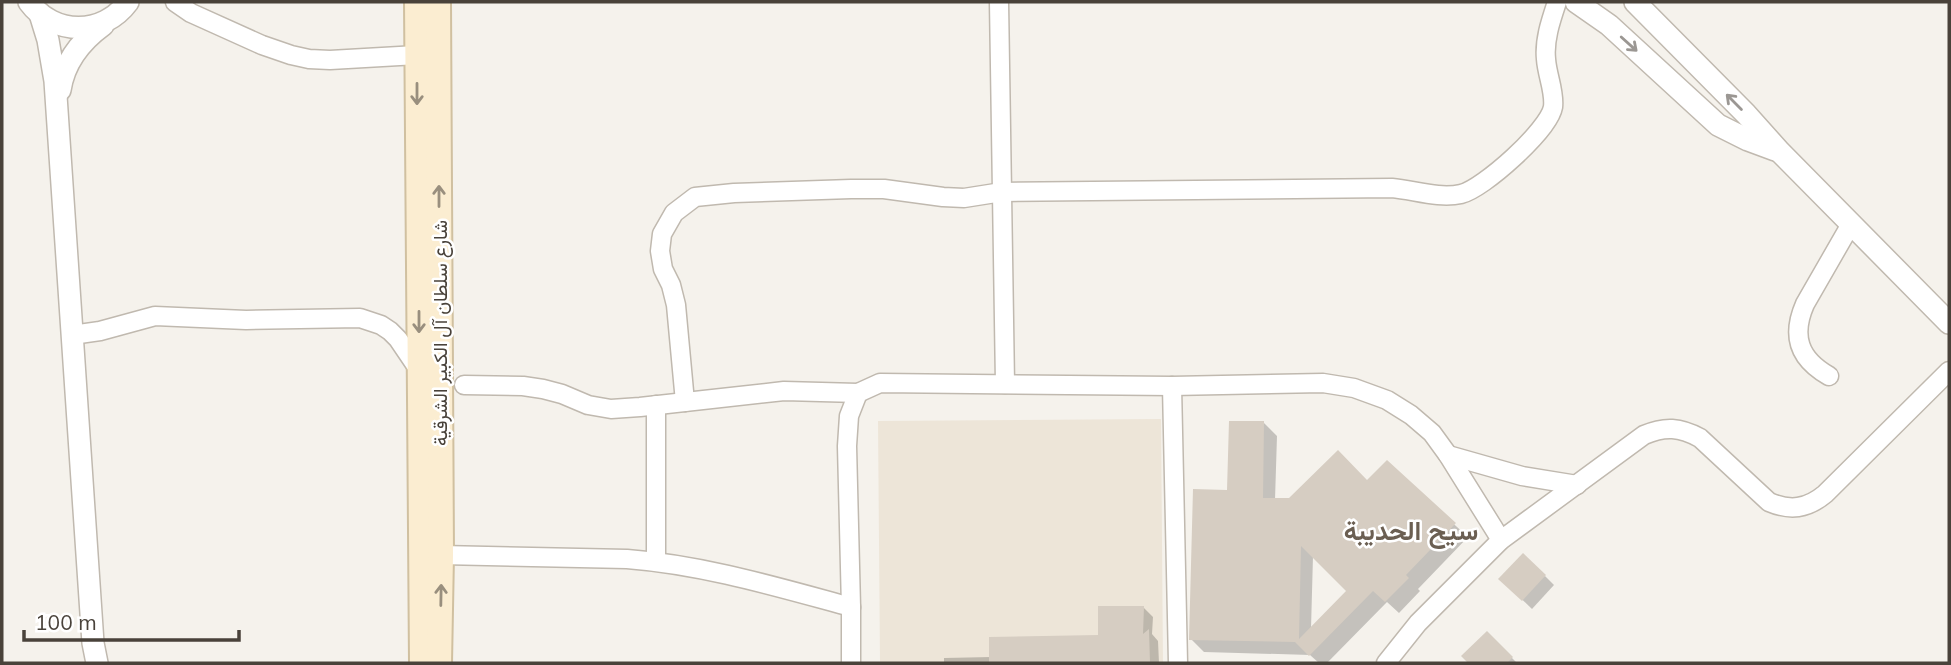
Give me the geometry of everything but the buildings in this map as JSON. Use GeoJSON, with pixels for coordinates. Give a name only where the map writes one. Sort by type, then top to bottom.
{"type":"FeatureCollection","features":[{"type":"Feature","properties":{"kind":"main road","name":"شارع سلطان آل الكبير الشرقية"},"geometry":{"type":"LineString","coordinates":[[417,2],[422,663]]}},
{"type":"Feature","properties":{"kind":"main road","name":"شارع سلطان آل الكبير الشرقية"},"geometry":{"type":"LineString","coordinates":[[438,2],[442,555],[439,663]]}},
{"type":"Feature","properties":{"kind":"street"},"geometry":{"type":"LineString","coordinates":[[57,112],[61,81],[77,49],[91,33],[121,11],[128,2]]}},
{"type":"Feature","properties":{"kind":"street"},"geometry":{"type":"LineString","coordinates":[[175,2],[202,18],[290,55],[330,60],[417,55]]}},
{"type":"Feature","properties":{"kind":"street"},"geometry":{"type":"LineString","coordinates":[[999,2],[1005,384]]}},
{"type":"Feature","properties":{"kind":"street"},"geometry":{"type":"LineString","coordinates":[[685,401],[677,305],[663,268],[660,251],[663,234],[674,213],[695,197],[850,189],[911,192],[953,198],[1002,192],[1392,188],[1443,195],[1463,194],[1493,177],[1533,138],[1552,113],[1546,44],[1557,2]]}},
{"type":"Feature","properties":{"kind":"street"},"geometry":{"type":"LineString","coordinates":[[1576,2],[1588,8],[1609,26],[1718,125],[1780,152]]}},
{"type":"Feature","properties":{"kind":"street"},"geometry":{"type":"LineString","coordinates":[[1636,2],[1948,323]]}},
{"type":"Feature","properties":{"kind":"street"},"geometry":{"type":"LineString","coordinates":[[34,8],[60,26],[83,29],[105,23]]}},
{"type":"Feature","properties":{"kind":"street"},"geometry":{"type":"LineString","coordinates":[[34,8],[53,59],[93,643],[97,663]]}},
{"type":"Feature","properties":{"kind":"street"},"geometry":{"type":"LineString","coordinates":[[1829,376],[1816,369],[1800,345],[1799,317],[1851,224]]}},
{"type":"Feature","properties":{"kind":"street"},"geometry":{"type":"LineString","coordinates":[[72,335],[100,331],[155,316],[246,320],[360,318],[390,331],[419,370]]}},
{"type":"Feature","properties":{"kind":"street"},"geometry":{"type":"LineString","coordinates":[[1387,663],[1419,623],[1501,540],[1644,435],[1658,429],[1687,431],[1700,438],[1769,502],[1780,507],[1804,507],[1825,494],[1948,369]]}},
{"type":"Feature","properties":{"kind":"street"},"geometry":{"type":"LineString","coordinates":[[464,385],[543,389],[589,405],[611,409],[784,391],[858,393],[880,383],[1172,386],[1323,383],[1354,388],[1387,400],[1432,433],[1501,540]]}},
{"type":"Feature","properties":{"kind":"street"},"geometry":{"type":"LineString","coordinates":[[1172,386],[1178,663]]}},
{"type":"Feature","properties":{"kind":"street"},"geometry":{"type":"LineString","coordinates":[[851,663],[848,446],[849,416],[858,393]]}},
{"type":"Feature","properties":{"kind":"street"},"geometry":{"type":"LineString","coordinates":[[656,405],[656,561]]}},
{"type":"Feature","properties":{"kind":"street"},"geometry":{"type":"LineString","coordinates":[[1448,456],[1522,476],[1577,485]]}},
{"type":"Feature","properties":{"kind":"street"},"geometry":{"type":"LineString","coordinates":[[442,555],[656,561],[713,570],[851,607]]}},
{"type":"Feature","properties":{"kind":"shaded area"},"geometry":{"type":"Polygon","coordinates":[[[1161,419],[1163,663],[880,663],[878,421],[1161,419]]]}},
{"type":"Feature","properties":{"kind":"district","name":"سيح الحديبة"},"geometry":{"type":"Point","coordinates":[1411,530]}}]}
